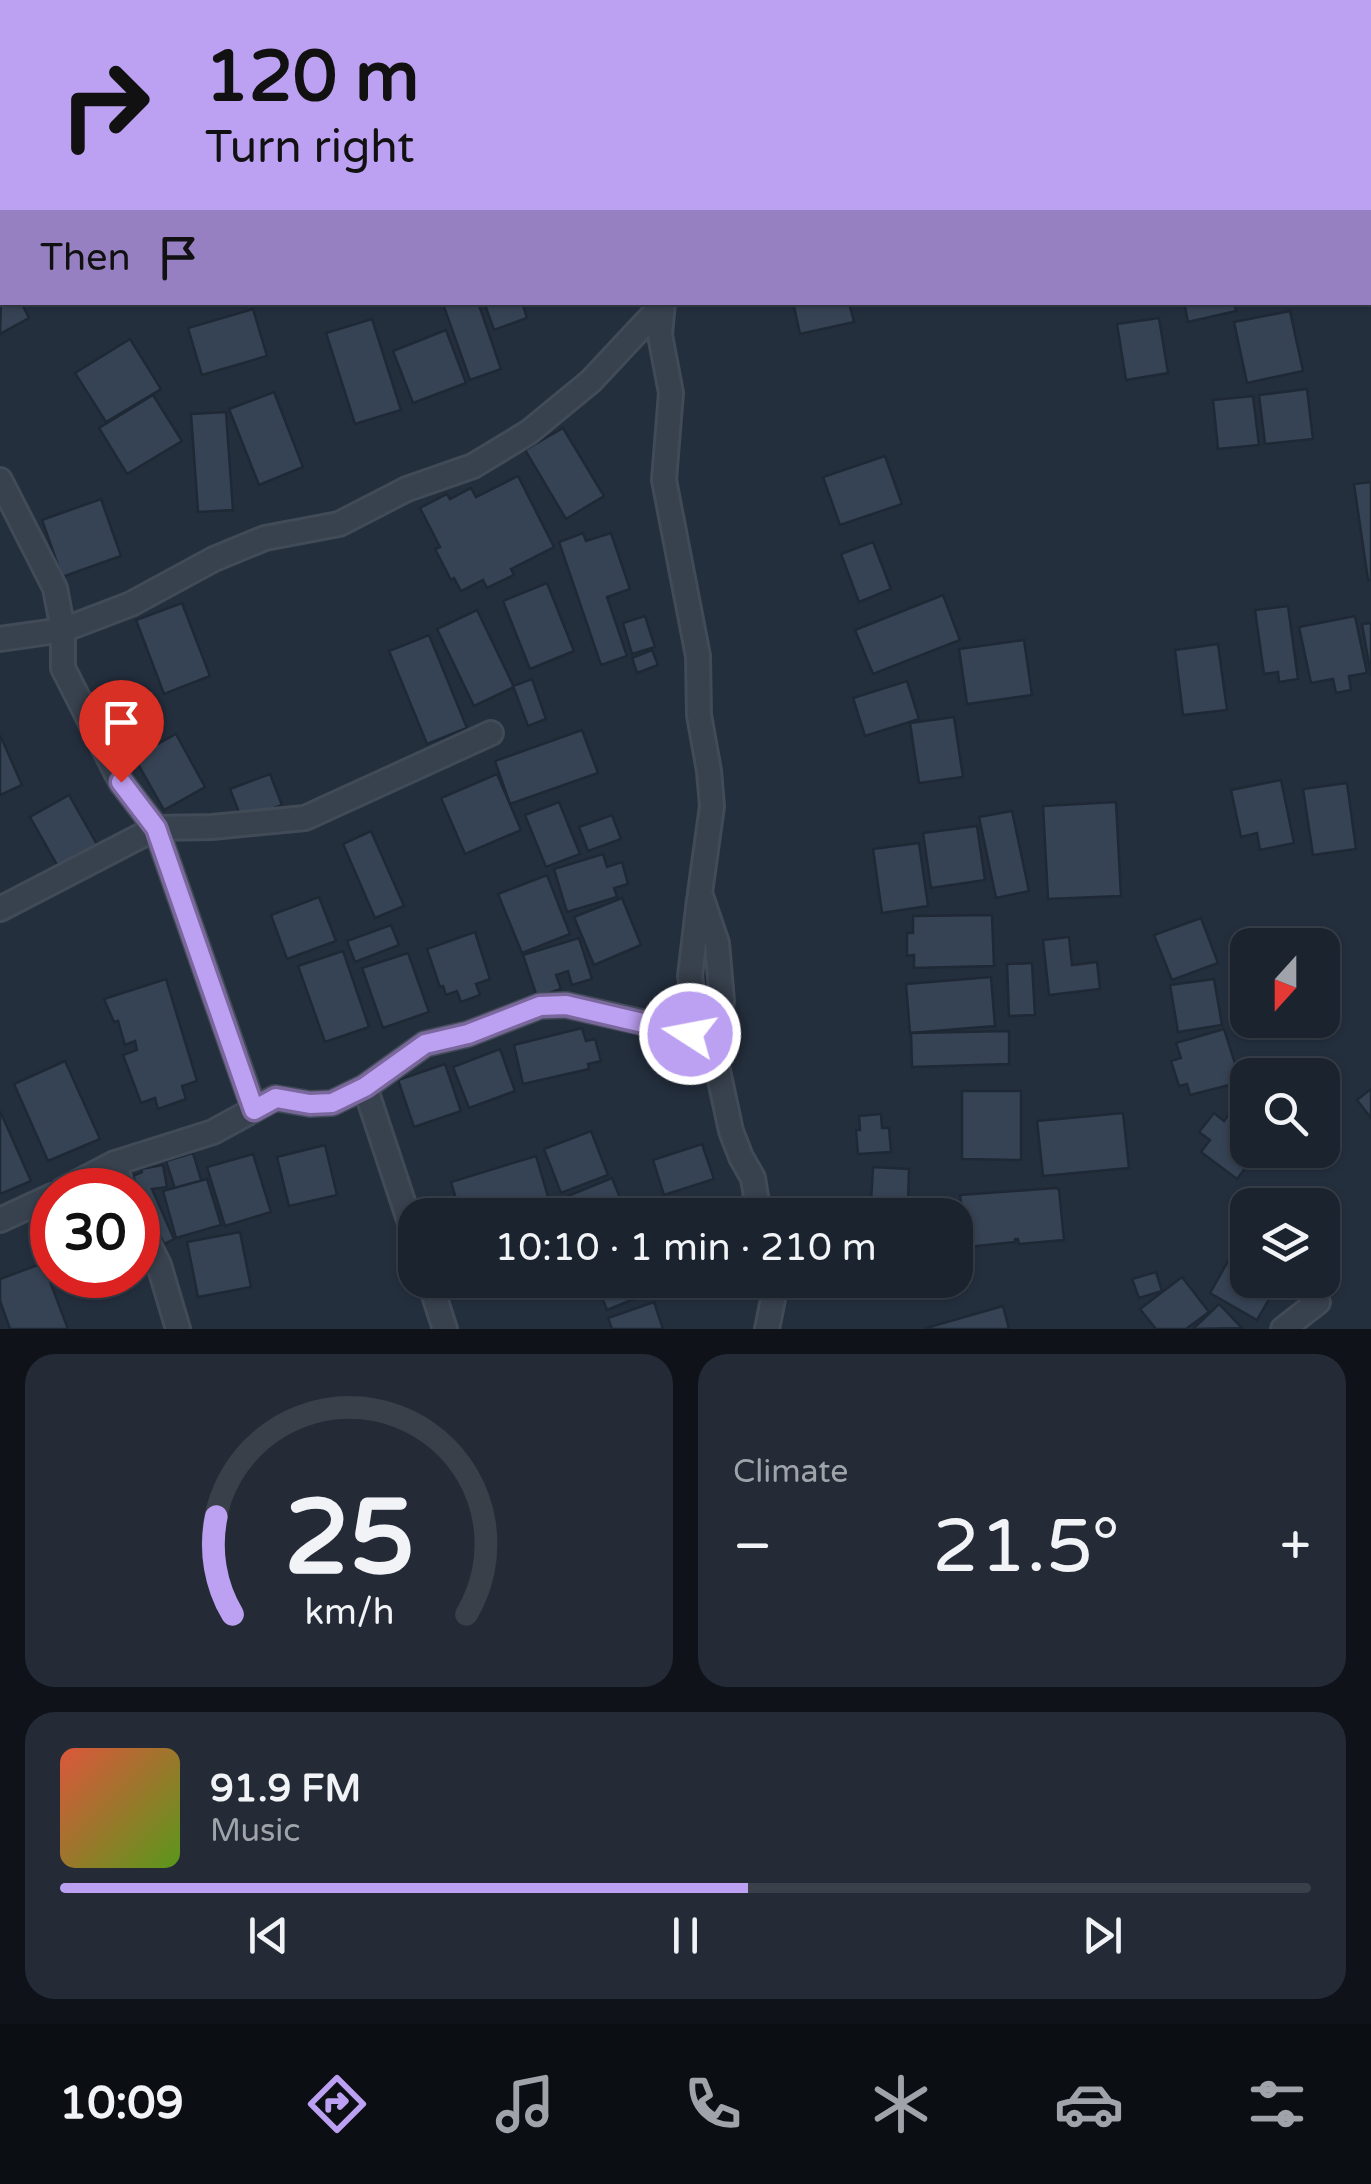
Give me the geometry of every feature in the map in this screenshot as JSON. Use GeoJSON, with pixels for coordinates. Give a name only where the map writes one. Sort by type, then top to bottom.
{"type":"FeatureCollection","features":[{"type":"Feature","properties":{"kind":"street"},"geometry":{"type":"LineString","coordinates":[[0,639],[64,630],[131,604],[214,559],[265,538],[339,524],[408,489],[473,466],[529,432],[591,380],[661,305]]}},
{"type":"Feature","properties":{"kind":"street"},"geometry":{"type":"LineString","coordinates":[[663,305],[660,334],[671,393],[664,480],[698,656],[699,715],[712,806],[690,976],[694,999],[714,1052],[732,1131],[753,1178],[756,1198]]}},
{"type":"Feature","properties":{"kind":"street"},"geometry":{"type":"LineString","coordinates":[[0,480],[55,588],[64,630],[63,668],[121,782],[156,828],[254,1110]]}},
{"type":"Feature","properties":{"kind":"street"},"geometry":{"type":"LineString","coordinates":[[0,908],[156,828],[305,818],[491,733]]}},
{"type":"Feature","properties":{"kind":"street"},"geometry":{"type":"LineString","coordinates":[[105,1168],[213,1132],[276,1098],[332,1103],[365,1087],[425,1044],[468,1034],[540,1006],[566,1005],[690,1034],[714,1052]]}},
{"type":"Feature","properties":{"kind":"street"},"geometry":{"type":"LineString","coordinates":[[365,1087],[402,1198]]}},
{"type":"Feature","properties":{"kind":"street"},"geometry":{"type":"LineString","coordinates":[[114,1163],[115,1168]]}},
{"type":"Feature","properties":{"kind":"street"},"geometry":{"type":"LineString","coordinates":[[0,1220],[30,1206]]}},
{"type":"Feature","properties":{"kind":"street"},"geometry":{"type":"LineString","coordinates":[[160,1265],[178,1329]]}},
{"type":"Feature","properties":{"kind":"street"},"geometry":{"type":"LineString","coordinates":[[435,1298],[445,1329]]}},
{"type":"Feature","properties":{"kind":"street"},"geometry":{"type":"LineString","coordinates":[[767,1329],[773,1298]]}},
{"type":"Feature","properties":{"kind":"street"},"geometry":{"type":"LineString","coordinates":[[1283,1329],[1318,1302]]}},
{"type":"Feature","properties":{"kind":"building"},"geometry":{"type":"Polygon","coordinates":[[[1,305],[22,305],[29,318],[0,334],[1,305]]]}},
{"type":"Feature","properties":{"kind":"building"},"geometry":{"type":"Polygon","coordinates":[[[443,305],[479,305],[501,369],[470,380],[443,305]]]}},
{"type":"Feature","properties":{"kind":"building"},"geometry":{"type":"Polygon","coordinates":[[[485,305],[523,305],[527,318],[494,330],[485,305]]]}},
{"type":"Feature","properties":{"kind":"building"},"geometry":{"type":"Polygon","coordinates":[[[794,305],[850,305],[854,322],[800,334],[794,305]]]}},
{"type":"Feature","properties":{"kind":"building"},"geometry":{"type":"Polygon","coordinates":[[[1185,305],[1235,305],[1236,311],[1188,322],[1185,305]]]}},
{"type":"Feature","properties":{"kind":"building"},"geometry":{"type":"Polygon","coordinates":[[[253,309],[267,356],[202,375],[188,328],[253,309]]]}},
{"type":"Feature","properties":{"kind":"building"},"geometry":{"type":"Polygon","coordinates":[[[1290,311],[1303,371],[1247,383],[1234,322],[1290,311]]]}},
{"type":"Feature","properties":{"kind":"building"},"geometry":{"type":"Polygon","coordinates":[[[1159,318],[1168,373],[1126,380],[1117,324],[1159,318]]]}},
{"type":"Feature","properties":{"kind":"building"},"geometry":{"type":"Polygon","coordinates":[[[372,319],[401,410],[355,424],[326,333],[372,319]]]}},
{"type":"Feature","properties":{"kind":"building"},"geometry":{"type":"Polygon","coordinates":[[[446,330],[466,383],[413,403],[393,351],[446,330]]]}},
{"type":"Feature","properties":{"kind":"building"},"geometry":{"type":"Polygon","coordinates":[[[130,339],[161,389],[106,422],[75,373],[130,339]]]}},
{"type":"Feature","properties":{"kind":"building"},"geometry":{"type":"Polygon","coordinates":[[[1307,389],[1313,439],[1265,444],[1259,395],[1307,389]]]}},
{"type":"Feature","properties":{"kind":"building"},"geometry":{"type":"Polygon","coordinates":[[[274,392],[303,467],[259,485],[229,409],[274,392]]]}},
{"type":"Feature","properties":{"kind":"building"},"geometry":{"type":"Polygon","coordinates":[[[153,395],[182,441],[127,474],[99,428],[153,395]]]}},
{"type":"Feature","properties":{"kind":"building"},"geometry":{"type":"Polygon","coordinates":[[[1253,396],[1259,445],[1218,449],[1213,400],[1253,396]]]}},
{"type":"Feature","properties":{"kind":"building"},"geometry":{"type":"Polygon","coordinates":[[[226,412],[233,510],[198,512],[191,414],[226,412]]]}},
{"type":"Feature","properties":{"kind":"building"},"geometry":{"type":"Polygon","coordinates":[[[563,428],[604,496],[566,519],[525,450],[563,428]]]}},
{"type":"Feature","properties":{"kind":"building"},"geometry":{"type":"Polygon","coordinates":[[[885,456],[902,504],[840,525],[823,477],[885,456]]]}},
{"type":"Feature","properties":{"kind":"building"},"geometry":{"type":"Polygon","coordinates":[[[518,476],[554,547],[511,569],[514,575],[487,588],[483,580],[461,591],[435,549],[440,547],[420,508],[447,494],[450,499],[471,488],[476,497],[518,476]]]}},
{"type":"Feature","properties":{"kind":"building"},"geometry":{"type":"Polygon","coordinates":[[[1371,482],[1371,580],[1368,580],[1354,484],[1371,482]]]}},
{"type":"Feature","properties":{"kind":"building"},"geometry":{"type":"Polygon","coordinates":[[[101,499],[121,556],[62,577],[42,520],[101,499]]]}},
{"type":"Feature","properties":{"kind":"building"},"geometry":{"type":"Polygon","coordinates":[[[583,533],[586,541],[611,533],[630,589],[607,597],[627,656],[601,665],[559,542],[583,533]]]}},
{"type":"Feature","properties":{"kind":"building"},"geometry":{"type":"Polygon","coordinates":[[[873,542],[891,589],[859,602],[841,554],[873,542]]]}},
{"type":"Feature","properties":{"kind":"building"},"geometry":{"type":"Polygon","coordinates":[[[547,583],[574,651],[530,669],[503,601],[547,583]]]}},
{"type":"Feature","properties":{"kind":"building"},"geometry":{"type":"Polygon","coordinates":[[[943,595],[960,640],[873,674],[855,630],[943,595]]]}},
{"type":"Feature","properties":{"kind":"building"},"geometry":{"type":"Polygon","coordinates":[[[182,603],[210,676],[164,694],[136,620],[182,603]]]}},
{"type":"Feature","properties":{"kind":"building"},"geometry":{"type":"Polygon","coordinates":[[[1288,606],[1298,679],[1279,682],[1278,672],[1264,674],[1255,610],[1288,606]]]}},
{"type":"Feature","properties":{"kind":"building"},"geometry":{"type":"Polygon","coordinates":[[[477,610],[514,687],[474,706],[437,629],[477,610]]]}},
{"type":"Feature","properties":{"kind":"building"},"geometry":{"type":"Polygon","coordinates":[[[645,616],[655,647],[632,654],[623,623],[645,616]]]}},
{"type":"Feature","properties":{"kind":"building"},"geometry":{"type":"Polygon","coordinates":[[[1355,616],[1367,673],[1349,676],[1351,690],[1336,693],[1333,679],[1311,683],[1299,627],[1355,616]]]}},
{"type":"Feature","properties":{"kind":"building"},"geometry":{"type":"Polygon","coordinates":[[[1371,623],[1371,676],[1362,624],[1371,623]]]}},
{"type":"Feature","properties":{"kind":"building"},"geometry":{"type":"Polygon","coordinates":[[[429,635],[467,728],[427,744],[389,651],[429,635]]]}},
{"type":"Feature","properties":{"kind":"building"},"geometry":{"type":"Polygon","coordinates":[[[1024,640],[1032,695],[967,704],[959,649],[1024,640]]]}},
{"type":"Feature","properties":{"kind":"building"},"geometry":{"type":"Polygon","coordinates":[[[1218,644],[1227,710],[1183,715],[1175,650],[1218,644]]]}},
{"type":"Feature","properties":{"kind":"building"},"geometry":{"type":"Polygon","coordinates":[[[652,650],[658,665],[637,673],[632,658],[652,650]]]}},
{"type":"Feature","properties":{"kind":"building"},"geometry":{"type":"Polygon","coordinates":[[[532,679],[546,719],[528,726],[513,686],[532,679]]]}},
{"type":"Feature","properties":{"kind":"building"},"geometry":{"type":"Polygon","coordinates":[[[907,681],[919,719],[865,736],[853,698],[907,681]]]}},
{"type":"Feature","properties":{"kind":"building"},"geometry":{"type":"Polygon","coordinates":[[[954,717],[963,777],[919,783],[910,723],[954,717]]]}},
{"type":"Feature","properties":{"kind":"building"},"geometry":{"type":"Polygon","coordinates":[[[582,730],[598,773],[510,804],[495,761],[582,730]]]}},
{"type":"Feature","properties":{"kind":"building"},"geometry":{"type":"Polygon","coordinates":[[[176,734],[205,787],[164,810],[134,757],[176,734]]]}},
{"type":"Feature","properties":{"kind":"building"},"geometry":{"type":"Polygon","coordinates":[[[0,735],[22,785],[0,795],[0,735]]]}},
{"type":"Feature","properties":{"kind":"building"},"geometry":{"type":"Polygon","coordinates":[[[270,774],[282,805],[242,820],[230,789],[270,774]]]}},
{"type":"Feature","properties":{"kind":"building"},"geometry":{"type":"Polygon","coordinates":[[[497,774],[521,830],[465,854],[441,798],[497,774]]]}},
{"type":"Feature","properties":{"kind":"building"},"geometry":{"type":"Polygon","coordinates":[[[1281,780],[1294,843],[1260,850],[1257,833],[1241,837],[1231,790],[1281,780]]]}},
{"type":"Feature","properties":{"kind":"building"},"geometry":{"type":"Polygon","coordinates":[[[1347,783],[1356,849],[1313,855],[1303,789],[1347,783]]]}},
{"type":"Feature","properties":{"kind":"building"},"geometry":{"type":"Polygon","coordinates":[[[69,795],[99,848],[60,870],[30,817],[69,795]]]}},
{"type":"Feature","properties":{"kind":"building"},"geometry":{"type":"Polygon","coordinates":[[[559,802],[580,854],[546,867],[525,815],[559,802]]]}},
{"type":"Feature","properties":{"kind":"building"},"geometry":{"type":"Polygon","coordinates":[[[1116,802],[1121,896],[1048,899],[1043,806],[1116,802]]]}},
{"type":"Feature","properties":{"kind":"building"},"geometry":{"type":"Polygon","coordinates":[[[1012,811],[1029,891],[996,898],[979,817],[1012,811]]]}},
{"type":"Feature","properties":{"kind":"building"},"geometry":{"type":"Polygon","coordinates":[[[612,815],[621,839],[588,851],[579,827],[612,815]]]}},
{"type":"Feature","properties":{"kind":"building"},"geometry":{"type":"Polygon","coordinates":[[[977,826],[985,880],[931,888],[923,833],[977,826]]]}},
{"type":"Feature","properties":{"kind":"building"},"geometry":{"type":"Polygon","coordinates":[[[371,831],[404,906],[375,918],[343,844],[371,831]]]}},
{"type":"Feature","properties":{"kind":"building"},"geometry":{"type":"Polygon","coordinates":[[[919,843],[928,906],[882,913],[873,849],[919,843]]]}},
{"type":"Feature","properties":{"kind":"building"},"geometry":{"type":"Polygon","coordinates":[[[603,854],[607,867],[622,862],[628,884],[614,888],[617,897],[567,912],[554,869],[603,854]]]}},
{"type":"Feature","properties":{"kind":"building"},"geometry":{"type":"Polygon","coordinates":[[[547,875],[570,934],[522,953],[498,894],[547,875]]]}},
{"type":"Feature","properties":{"kind":"building"},"geometry":{"type":"Polygon","coordinates":[[[319,897],[336,941],[287,959],[271,915],[319,897]]]}},
{"type":"Feature","properties":{"kind":"building"},"geometry":{"type":"Polygon","coordinates":[[[622,898],[641,945],[594,965],[574,917],[622,898]]]}},
{"type":"Feature","properties":{"kind":"building"},"geometry":{"type":"Polygon","coordinates":[[[992,915],[994,966],[914,968],[914,955],[907,956],[907,933],[913,933],[913,916],[992,915]]]}},
{"type":"Feature","properties":{"kind":"building"},"geometry":{"type":"Polygon","coordinates":[[[1201,918],[1218,963],[1172,980],[1154,935],[1201,918]]]}},
{"type":"Feature","properties":{"kind":"building"},"geometry":{"type":"Polygon","coordinates":[[[391,925],[399,945],[355,962],[347,941],[391,925]]]}},
{"type":"Feature","properties":{"kind":"building"},"geometry":{"type":"Polygon","coordinates":[[[475,932],[490,979],[476,984],[480,995],[461,1002],[457,991],[446,995],[440,987],[427,949],[475,932]]]}},
{"type":"Feature","properties":{"kind":"building"},"geometry":{"type":"Polygon","coordinates":[[[1069,937],[1072,965],[1097,962],[1100,989],[1049,995],[1043,940],[1069,937]]]}},
{"type":"Feature","properties":{"kind":"building"},"geometry":{"type":"Polygon","coordinates":[[[579,938],[592,979],[572,985],[568,971],[556,975],[561,989],[537,997],[523,955],[579,938]]]}},
{"type":"Feature","properties":{"kind":"building"},"geometry":{"type":"Polygon","coordinates":[[[343,951],[369,1027],[325,1042],[298,966],[343,951]]]}},
{"type":"Feature","properties":{"kind":"building"},"geometry":{"type":"Polygon","coordinates":[[[408,953],[429,1012],[383,1028],[362,968],[408,953]]]}},
{"type":"Feature","properties":{"kind":"building"},"geometry":{"type":"Polygon","coordinates":[[[1032,963],[1035,1015],[1009,1016],[1007,964],[1032,963]]]}},
{"type":"Feature","properties":{"kind":"building"},"geometry":{"type":"Polygon","coordinates":[[[991,977],[995,1026],[910,1033],[906,984],[991,977]]]}},
{"type":"Feature","properties":{"kind":"building"},"geometry":{"type":"Polygon","coordinates":[[[166,979],[197,1081],[182,1086],[186,1099],[158,1109],[155,1098],[141,1103],[123,1055],[137,1050],[135,1041],[125,1045],[118,1021],[114,1022],[104,999],[166,979]]]}},
{"type":"Feature","properties":{"kind":"building"},"geometry":{"type":"Polygon","coordinates":[[[1214,979],[1222,1025],[1178,1032],[1170,985],[1214,979]]]}},
{"type":"Feature","properties":{"kind":"building"},"geometry":{"type":"Polygon","coordinates":[[[582,1028],[586,1041],[595,1039],[601,1061],[588,1064],[589,1069],[523,1084],[514,1045],[582,1028]]]}},
{"type":"Feature","properties":{"kind":"building"},"geometry":{"type":"Polygon","coordinates":[[[1224,1029],[1233,1058],[1230,1058],[1230,1085],[1190,1095],[1187,1084],[1179,1086],[1171,1061],[1181,1058],[1176,1043],[1224,1029]]]}},
{"type":"Feature","properties":{"kind":"building"},"geometry":{"type":"Polygon","coordinates":[[[1009,1031],[1009,1064],[912,1067],[911,1033],[1009,1031]]]}},
{"type":"Feature","properties":{"kind":"building"},"geometry":{"type":"Polygon","coordinates":[[[500,1049],[515,1091],[469,1108],[453,1067],[500,1049]]]}},
{"type":"Feature","properties":{"kind":"building"},"geometry":{"type":"Polygon","coordinates":[[[65,1061],[100,1139],[48,1161],[14,1084],[65,1061]]]}},
{"type":"Feature","properties":{"kind":"building"},"geometry":{"type":"Polygon","coordinates":[[[445,1064],[461,1111],[414,1127],[398,1080],[445,1064]]]}},
{"type":"Feature","properties":{"kind":"building"},"geometry":{"type":"Polygon","coordinates":[[[1371,1089],[1371,1118],[1357,1100],[1371,1089]]]}},
{"type":"Feature","properties":{"kind":"building"},"geometry":{"type":"Polygon","coordinates":[[[962,1091],[1021,1091],[1021,1160],[962,1159],[962,1091]]]}},
{"type":"Feature","properties":{"kind":"building"},"geometry":{"type":"Polygon","coordinates":[[[0,1111],[30,1181],[0,1194],[0,1111]]]}},
{"type":"Feature","properties":{"kind":"building"},"geometry":{"type":"Polygon","coordinates":[[[1123,1113],[1129,1168],[1043,1176],[1037,1121],[1123,1113]]]}},
{"type":"Feature","properties":{"kind":"building"},"geometry":{"type":"Polygon","coordinates":[[[1214,1113],[1224,1121],[1230,1113],[1230,1168],[1245,1168],[1237,1179],[1201,1152],[1210,1140],[1199,1132],[1214,1113]]]}},
{"type":"Feature","properties":{"kind":"building"},"geometry":{"type":"Polygon","coordinates":[[[881,1114],[882,1128],[889,1128],[891,1152],[858,1154],[859,1116],[881,1114]]]}},
{"type":"Feature","properties":{"kind":"building"},"geometry":{"type":"Polygon","coordinates":[[[591,1131],[608,1175],[561,1193],[544,1149],[591,1131]]]}},
{"type":"Feature","properties":{"kind":"building"},"geometry":{"type":"Polygon","coordinates":[[[702,1144],[714,1179],[664,1195],[653,1160],[702,1144]]]}},
{"type":"Feature","properties":{"kind":"building"},"geometry":{"type":"Polygon","coordinates":[[[325,1145],[337,1195],[289,1206],[277,1157],[325,1145]]]}},
{"type":"Feature","properties":{"kind":"building"},"geometry":{"type":"Polygon","coordinates":[[[193,1153],[202,1183],[176,1192],[166,1161],[193,1153]]]}},
{"type":"Feature","properties":{"kind":"building"},"geometry":{"type":"Polygon","coordinates":[[[253,1154],[271,1212],[225,1226],[207,1167],[253,1154]]]}},
{"type":"Feature","properties":{"kind":"building"},"geometry":{"type":"Polygon","coordinates":[[[536,1156],[548,1198],[456,1198],[451,1182],[536,1156]]]}},
{"type":"Feature","properties":{"kind":"building"},"geometry":{"type":"Polygon","coordinates":[[[163,1165],[167,1187],[160,1188],[160,1168],[146,1168],[163,1165]]]}},
{"type":"Feature","properties":{"kind":"building"},"geometry":{"type":"Polygon","coordinates":[[[873,1167],[909,1169],[908,1198],[871,1198],[873,1167]]]}},
{"type":"Feature","properties":{"kind":"building"},"geometry":{"type":"Polygon","coordinates":[[[612,1178],[620,1198],[563,1198],[612,1178]]]}},
{"type":"Feature","properties":{"kind":"building"},"geometry":{"type":"Polygon","coordinates":[[[207,1179],[221,1225],[176,1238],[163,1191],[207,1179]]]}},
{"type":"Feature","properties":{"kind":"building"},"geometry":{"type":"Polygon","coordinates":[[[1059,1189],[1064,1240],[1019,1244],[1015,1239],[973,1246],[973,1198],[960,1195],[1059,1189]]]}},
{"type":"Feature","properties":{"kind":"building"},"geometry":{"type":"Polygon","coordinates":[[[160,1207],[174,1239],[164,1244],[160,1235],[160,1207]]]}},
{"type":"Feature","properties":{"kind":"building"},"geometry":{"type":"Polygon","coordinates":[[[240,1232],[251,1287],[198,1297],[187,1242],[240,1232]]]}},
{"type":"Feature","properties":{"kind":"building"},"geometry":{"type":"Polygon","coordinates":[[[1230,1258],[1230,1298],[1270,1298],[1257,1320],[1210,1293],[1230,1258]]]}},
{"type":"Feature","properties":{"kind":"building"},"geometry":{"type":"Polygon","coordinates":[[[30,1268],[30,1298],[56,1298],[68,1329],[10,1329],[0,1301],[0,1279],[30,1268]]]}},
{"type":"Feature","properties":{"kind":"building"},"geometry":{"type":"Polygon","coordinates":[[[1156,1272],[1162,1291],[1139,1298],[1132,1279],[1156,1272]]]}},
{"type":"Feature","properties":{"kind":"building"},"geometry":{"type":"Polygon","coordinates":[[[1182,1277],[1209,1312],[1186,1329],[1156,1329],[1140,1309],[1182,1277]]]}},
{"type":"Feature","properties":{"kind":"building"},"geometry":{"type":"Polygon","coordinates":[[[602,1298],[637,1298],[607,1310],[602,1298]]]}},
{"type":"Feature","properties":{"kind":"building"},"geometry":{"type":"Polygon","coordinates":[[[654,1302],[663,1329],[612,1329],[608,1318],[654,1302]]]}},
{"type":"Feature","properties":{"kind":"building"},"geometry":{"type":"Polygon","coordinates":[[[1219,1304],[1242,1328],[1193,1329],[1219,1304]]]}},
{"type":"Feature","properties":{"kind":"building"},"geometry":{"type":"Polygon","coordinates":[[[1003,1306],[1009,1329],[926,1328],[1003,1306]]]}},
{"type":"Feature","properties":{"kind":"route"},"geometry":{"type":"LineString","coordinates":[[121,782],[156,828],[254,1110],[276,1098],[332,1103],[365,1087],[425,1044],[468,1034],[540,1006],[566,1005],[690,1034]]}}]}
